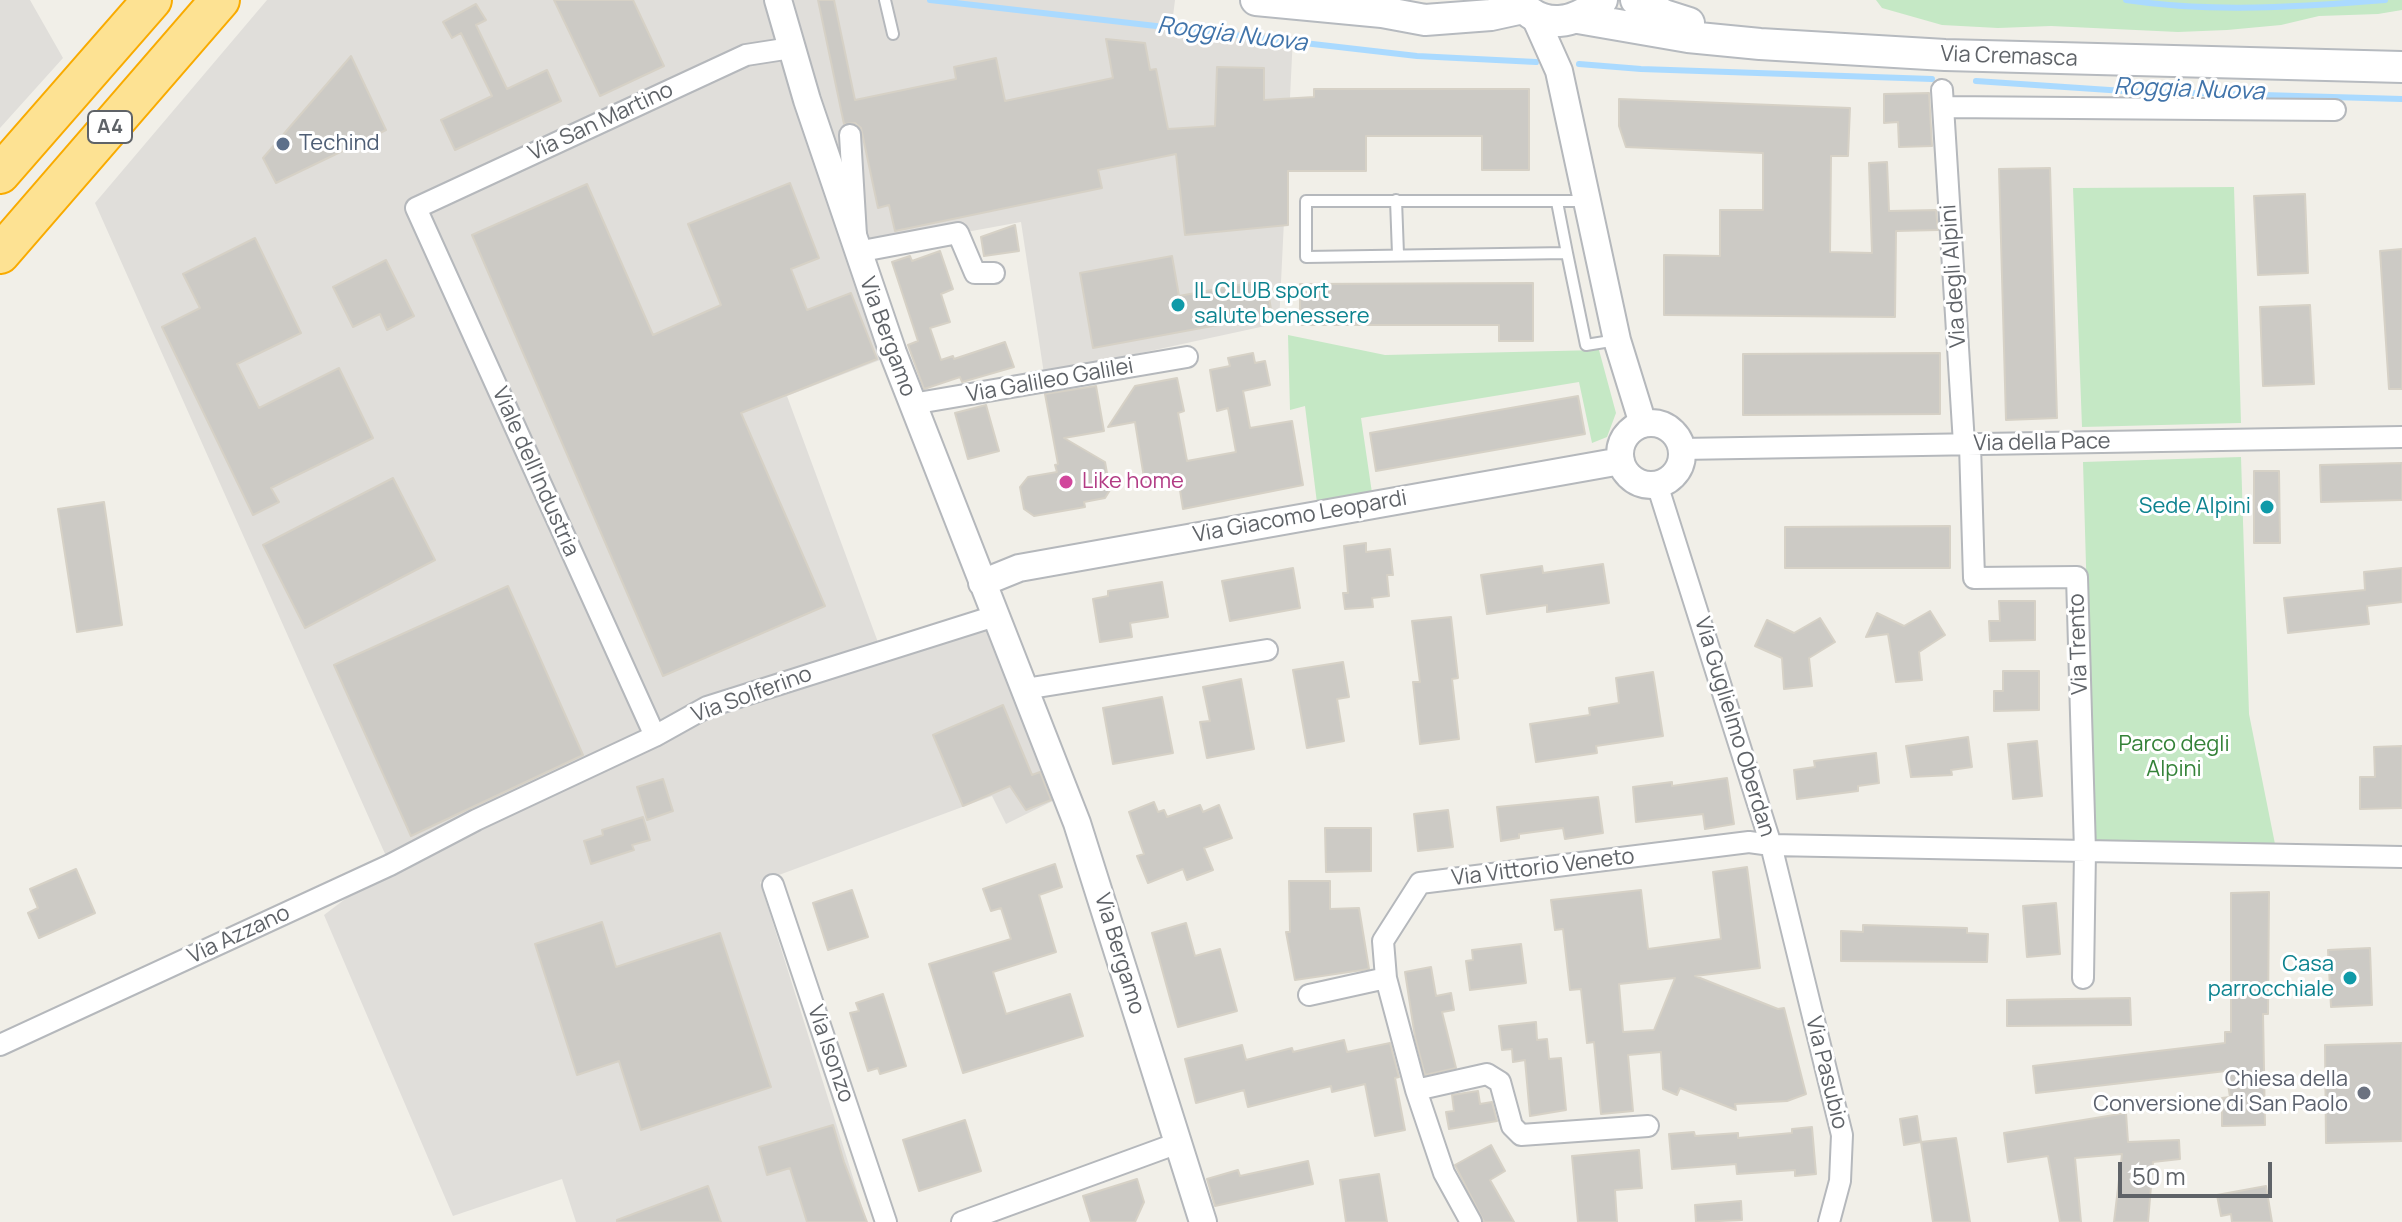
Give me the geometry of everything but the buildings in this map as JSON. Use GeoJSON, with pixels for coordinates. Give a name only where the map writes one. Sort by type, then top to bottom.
{"type":"FeatureCollection","features":[{"type":"Feature","properties":{"kind":"highway","name":"A4"},"geometry":{"type":"LineString","coordinates":[[0,174],[152,0]]}},
{"type":"Feature","properties":{"kind":"highway","name":"A4"},"geometry":{"type":"LineString","coordinates":[[0,254],[220,0]]}},
{"type":"Feature","properties":{"kind":"main road","name":"Via Cremasca"},"geometry":{"type":"LineString","coordinates":[[1256,0],[1382,12],[1425,20],[1542,12],[1586,14],[1602,0]]}},
{"type":"Feature","properties":{"kind":"main road","name":"Via Cremasca"},"geometry":{"type":"LineString","coordinates":[[1382,12],[1432,0]]}},
{"type":"Feature","properties":{"kind":"main road","name":"Via Cremasca"},"geometry":{"type":"LineString","coordinates":[[1636,0],[1664,15],[1760,44]]}},
{"type":"Feature","properties":{"kind":"main road","name":"Via Cremasca"},"geometry":{"type":"LineString","coordinates":[[1542,12],[1688,37],[1760,44],[1945,55],[2402,67]]}},
{"type":"Feature","properties":{"kind":"street","name":"Via Bergamo"},"geometry":{"type":"LineString","coordinates":[[778,0],[857,252],[912,404],[1077,823],[1203,1222]]}},
{"type":"Feature","properties":{"kind":"street"},"geometry":{"type":"LineString","coordinates":[[1542,12],[1559,71],[1617,340],[1643,424]]}},
{"type":"Feature","properties":{"kind":"street","name":"Via San Martino"},"geometry":{"type":"LineString","coordinates":[[416,208],[746,55],[791,48]]}},
{"type":"Feature","properties":{"kind":"street","name":"Via degli Alpini"},"geometry":{"type":"LineString","coordinates":[[1967,444],[1942,98],[2065,107],[2335,110]]}},
{"type":"Feature","properties":{"kind":"street","name":"Via Bergamo"},"geometry":{"type":"LineString","coordinates":[[850,135],[857,252]]}},
{"type":"Feature","properties":{"kind":"street","name":"Viale dell'Industria"},"geometry":{"type":"LineString","coordinates":[[416,208],[655,736]]}},
{"type":"Feature","properties":{"kind":"street","name":"Via Bergamo"},"geometry":{"type":"LineString","coordinates":[[857,252],[958,233],[975,273],[994,273]]}},
{"type":"Feature","properties":{"kind":"street","name":"Via Galileo Galilei"},"geometry":{"type":"LineString","coordinates":[[912,404],[1187,357]]}},
{"type":"Feature","properties":{"kind":"street"},"geometry":{"type":"LineString","coordinates":[[1643,424],[1659,424],[1668,428],[1676,435],[1681,449],[1675,474],[1657,484],[1642,484],[1632,479],[1621,461],[1624,438],[1630,430],[1643,424]]}},
{"type":"Feature","properties":{"kind":"street","name":"Via della Pace"},"geometry":{"type":"LineString","coordinates":[[1681,449],[2402,437]]}},
{"type":"Feature","properties":{"kind":"street","name":"Via Trento"},"geometry":{"type":"LineString","coordinates":[[1967,444],[1974,578],[2077,577],[2085,851],[2083,978]]}},
{"type":"Feature","properties":{"kind":"street","name":"Via Giacomo Leopardi"},"geometry":{"type":"LineString","coordinates":[[982,583],[1019,568],[1621,461]]}},
{"type":"Feature","properties":{"kind":"street","name":"Via Guglielmo Oberdan"},"geometry":{"type":"LineString","coordinates":[[1657,484],[1771,845],[1801,972]]}},
{"type":"Feature","properties":{"kind":"street","name":"Via Solferino"},"geometry":{"type":"LineString","coordinates":[[476,820],[655,736],[707,707],[995,616]]}},
{"type":"Feature","properties":{"kind":"street"},"geometry":{"type":"LineString","coordinates":[[1025,689],[1267,650]]}},
{"type":"Feature","properties":{"kind":"street","name":"Via Azzano"},"geometry":{"type":"LineString","coordinates":[[0,1045],[390,865],[476,820]]}},
{"type":"Feature","properties":{"kind":"street","name":"Via Vittorio Veneto"},"geometry":{"type":"LineString","coordinates":[[1471,1222],[1444,1173],[1416,1090],[1386,978],[1383,941],[1420,883],[1749,842],[1771,845]]}},
{"type":"Feature","properties":{"kind":"street"},"geometry":{"type":"LineString","coordinates":[[1771,845],[2402,857]]}},
{"type":"Feature","properties":{"kind":"street","name":"Via Isonzo"},"geometry":{"type":"LineString","coordinates":[[773,885],[886,1222]]}},
{"type":"Feature","properties":{"kind":"street","name":"Via Pasubio"},"geometry":{"type":"LineString","coordinates":[[1801,972],[1842,1135],[1840,1181],[1829,1222]]}},
{"type":"Feature","properties":{"kind":"street"},"geometry":{"type":"LineString","coordinates":[[1309,995],[1386,978]]}},
{"type":"Feature","properties":{"kind":"street"},"geometry":{"type":"LineString","coordinates":[[1416,1090],[1487,1074],[1500,1082],[1512,1126],[1521,1135],[1648,1126]]}},
{"type":"Feature","properties":{"kind":"street"},"geometry":{"type":"LineString","coordinates":[[962,1222],[1178,1143]]}},
{"type":"Feature","properties":{"kind":"lane"},"geometry":{"type":"LineString","coordinates":[[885,0],[893,34]]}},
{"type":"Feature","properties":{"kind":"lane"},"geometry":{"type":"LineString","coordinates":[[1396,200],[1398,254]]}},
{"type":"Feature","properties":{"kind":"lane"},"geometry":{"type":"LineString","coordinates":[[1567,253],[1306,257],[1306,201],[1587,201]]}},
{"type":"Feature","properties":{"kind":"lane"},"geometry":{"type":"LineString","coordinates":[[1557,202],[1586,345],[1617,340]]}},
{"type":"Feature","properties":{"kind":"shaded area"},"geometry":{"type":"Polygon","coordinates":[[[0,0],[30,0],[63,58],[0,128],[0,0]]]}},
{"type":"Feature","properties":{"kind":"shaded area"},"geometry":{"type":"Polygon","coordinates":[[[267,0],[1175,0],[1172,24],[1293,36],[1279,323],[1044,374],[1021,222],[857,252],[898,353],[787,396],[879,645],[996,607],[1063,796],[1006,824],[992,796],[760,882],[867,1222],[576,1222],[562,1179],[453,1216],[324,915],[390,865],[95,203],[267,0]]]}},
{"type":"Feature","properties":{"kind":"green space"},"geometry":{"type":"Polygon","coordinates":[[[1876,0],[2402,0],[2402,10],[2319,16],[2281,25],[2178,32],[1942,25],[1882,8],[1876,0]]]}},
{"type":"Feature","properties":{"kind":"green space"},"geometry":{"type":"Polygon","coordinates":[[[2234,187],[2241,423],[2082,427],[2073,188],[2234,187]]]}},
{"type":"Feature","properties":{"kind":"green space"},"geometry":{"type":"Polygon","coordinates":[[[1288,335],[1385,355],[1599,350],[1616,413],[1607,437],[1592,443],[1579,382],[1361,418],[1372,493],[1317,503],[1305,406],[1290,410],[1288,335]]]}},
{"type":"Feature","properties":{"kind":"green space","name":"Parco degli Alpini"},"geometry":{"type":"Polygon","coordinates":[[[2241,457],[2249,714],[2275,844],[2094,841],[2083,462],[2241,457]]]}},
{"type":"Feature","properties":{"kind":"waterway","name":"Roggia Nuova"},"geometry":{"type":"LineString","coordinates":[[930,0],[1417,56],[1536,62]]}},
{"type":"Feature","properties":{"kind":"waterway"},"geometry":{"type":"LineString","coordinates":[[2126,0],[2223,8],[2385,0]]}},
{"type":"Feature","properties":{"kind":"waterway","name":"Roggia Nuova"},"geometry":{"type":"LineString","coordinates":[[1579,64],[1932,79]]}},
{"type":"Feature","properties":{"kind":"waterway","name":"Roggia Nuova"},"geometry":{"type":"LineString","coordinates":[[1976,81],[2124,91],[2402,99]]}},
{"type":"Feature","properties":{"kind":"place","name":"Techind"},"geometry":{"type":"Point","coordinates":[283,144]}},
{"type":"Feature","properties":{"kind":"place","name":"IL CLUB sport salute benessere"},"geometry":{"type":"Point","coordinates":[1178,305]}},
{"type":"Feature","properties":{"kind":"place","name":"Like home"},"geometry":{"type":"Point","coordinates":[1066,482]}},
{"type":"Feature","properties":{"kind":"place","name":"Sede Alpini"},"geometry":{"type":"Point","coordinates":[2267,507]}},
{"type":"Feature","properties":{"kind":"place","name":"Casa parrocchiale"},"geometry":{"type":"Point","coordinates":[2350,978]}},
{"type":"Feature","properties":{"kind":"place","name":"Chiesa della Conversione di San Paolo"},"geometry":{"type":"Point","coordinates":[2364,1093]}}]}
